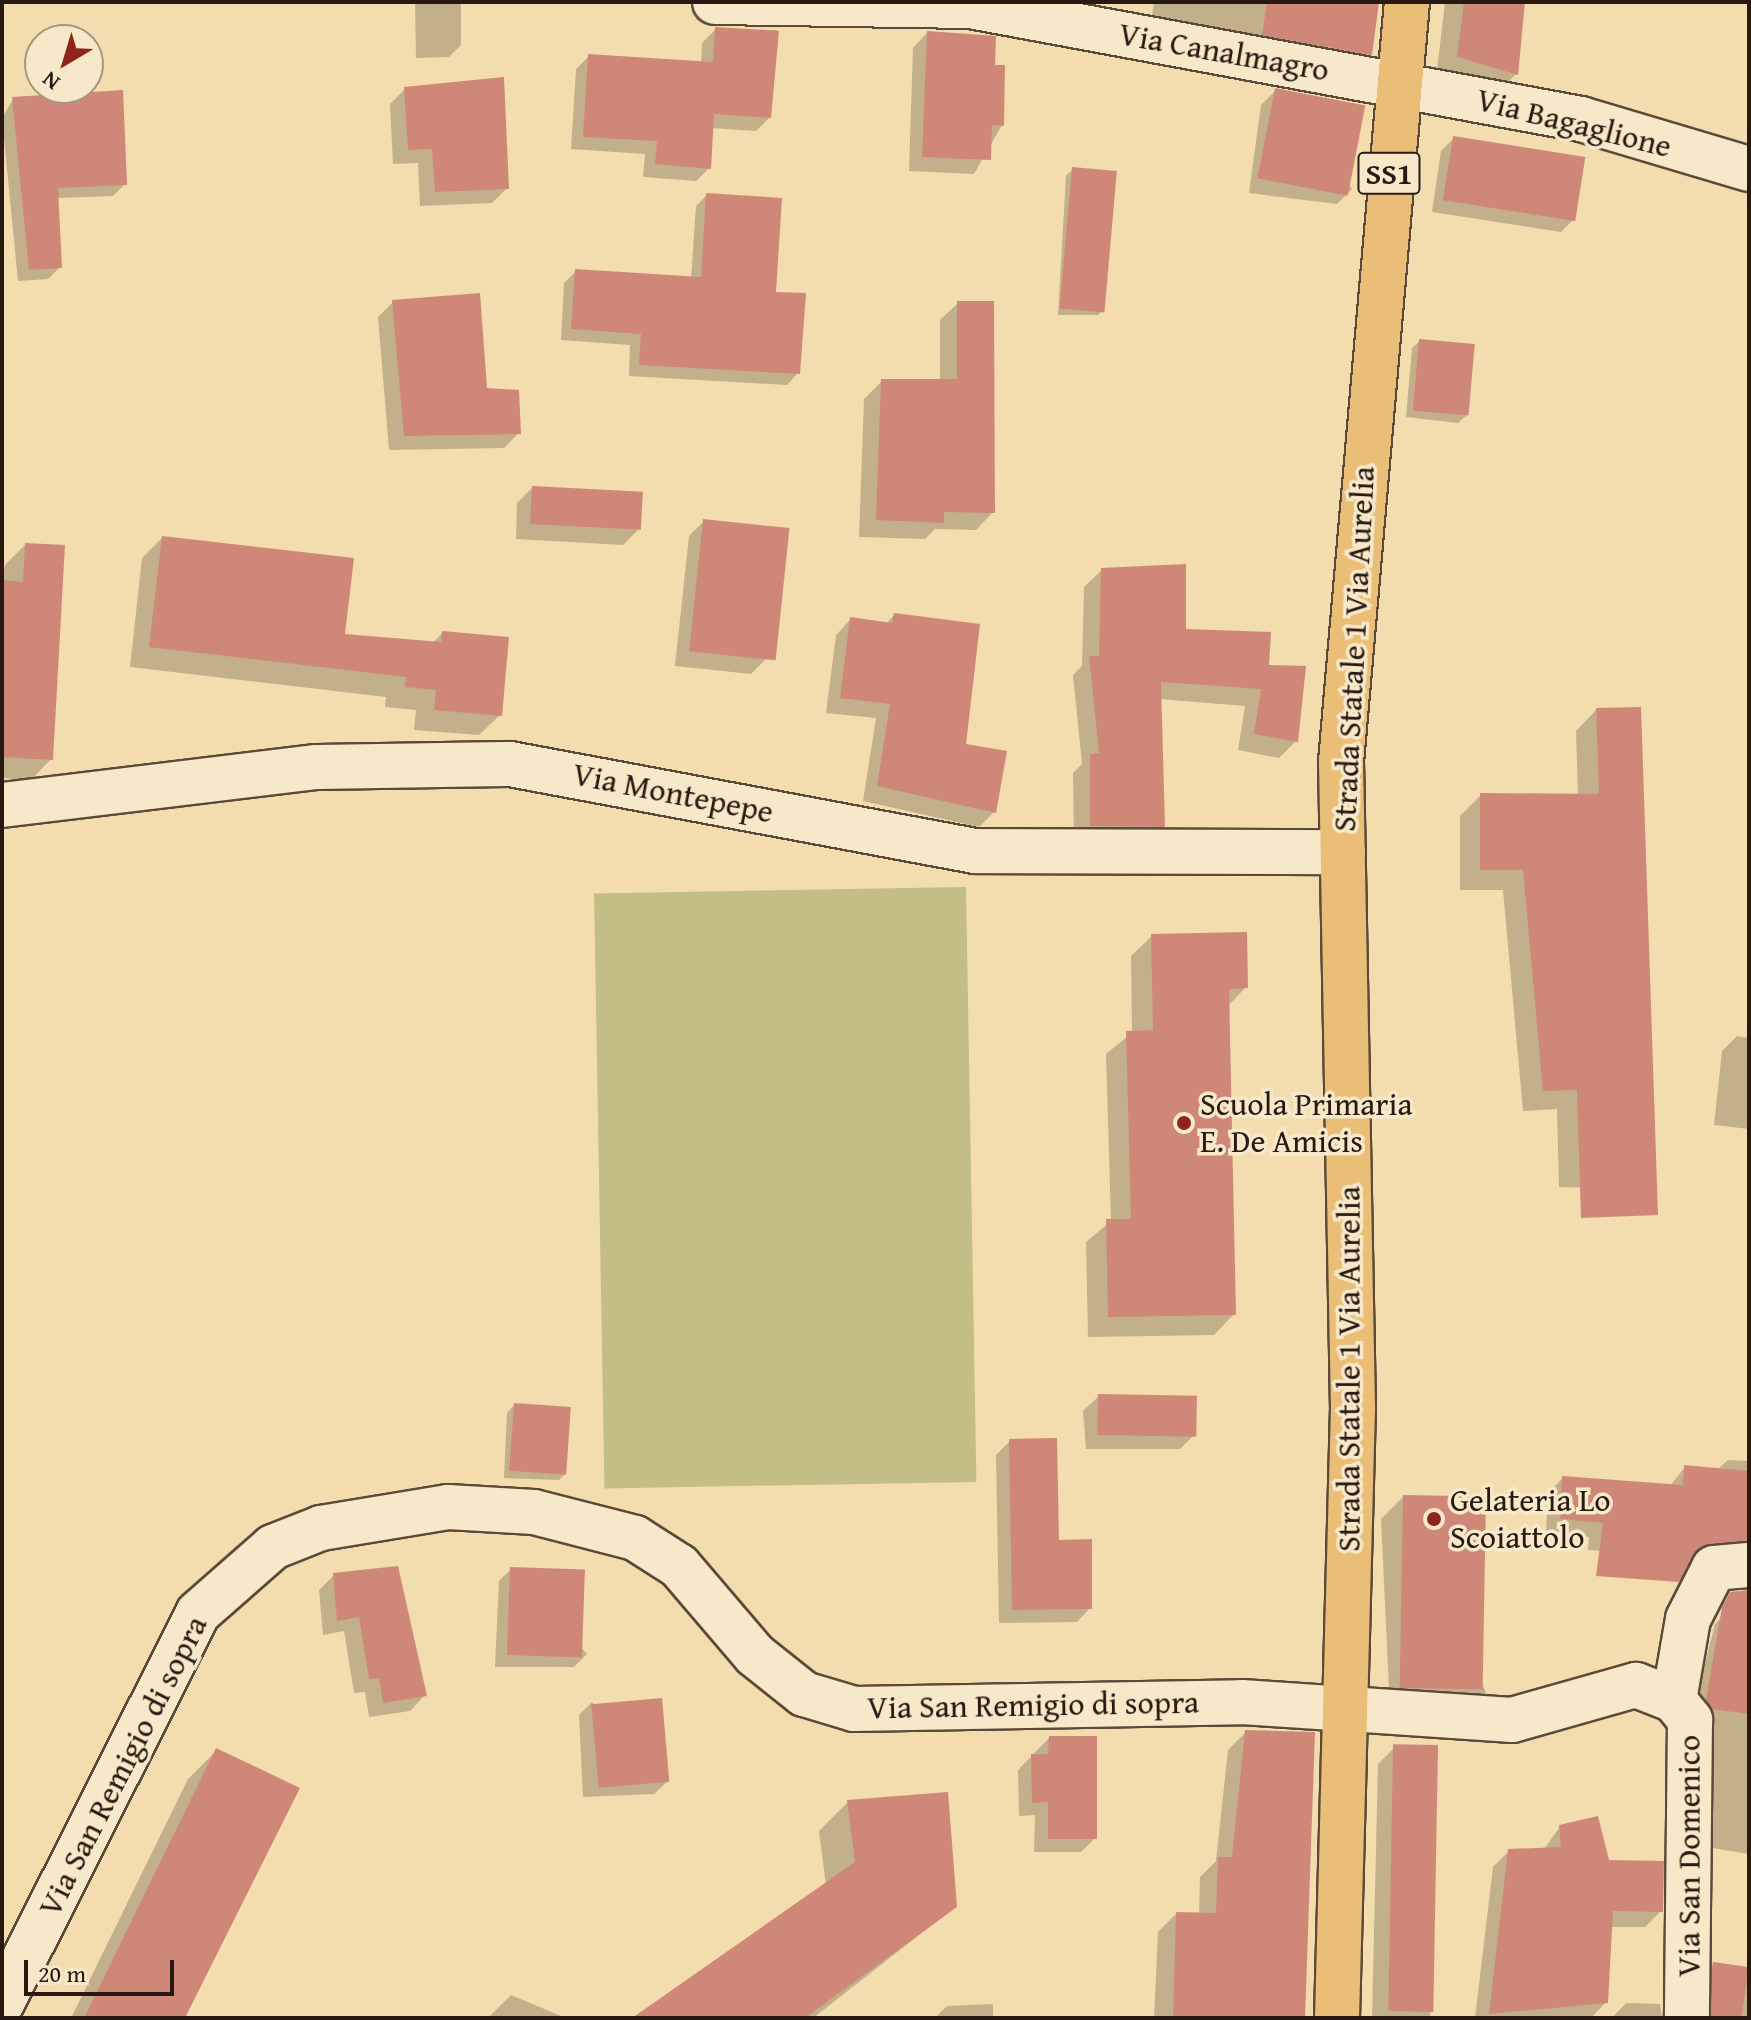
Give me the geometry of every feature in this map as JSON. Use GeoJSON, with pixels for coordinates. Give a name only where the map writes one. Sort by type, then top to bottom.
{"type":"FeatureCollection","features":[{"type":"Feature","properties":{"kind":"main road","name":"Strada Statale 1 Via Aurelia"},"geometry":{"type":"LineString","coordinates":[[1337,2018],[1348,1707],[1353,1409],[1341,762],[1407,2]]}},
{"type":"Feature","properties":{"kind":"street","name":"Via Canalmagro"},"geometry":{"type":"LineString","coordinates":[[715,2],[970,6],[1398,83]]}},
{"type":"Feature","properties":{"kind":"street","name":"Via Bagaglione"},"geometry":{"type":"LineString","coordinates":[[1398,83],[1581,119],[1749,169]]}},
{"type":"Feature","properties":{"kind":"street","name":"Via Montepepe"},"geometry":{"type":"LineString","coordinates":[[2,805],[158,792],[317,767],[510,764],[975,851],[1343,852]]}},
{"type":"Feature","properties":{"kind":"street","name":"Via San Remigio di sopra"},"geometry":{"type":"LineString","coordinates":[[2,2003],[198,1613],[273,1547],[321,1528],[448,1507],[534,1512],[635,1538],[679,1566],[755,1655],[804,1694],[854,1709],[1231,1702],[1348,1707],[1512,1720],[1636,1685],[1674,1700]]}},
{"type":"Feature","properties":{"kind":"street"},"geometry":{"type":"LineString","coordinates":[[1674,1700],[1688,1619],[1714,1568],[1749,1565]]}},
{"type":"Feature","properties":{"kind":"street","name":"Via San Domenico"},"geometry":{"type":"LineString","coordinates":[[1674,1700],[1690,1720],[1687,2018]]}},
{"type":"Feature","properties":{"kind":"shaded area"},"geometry":{"type":"Polygon","coordinates":[[[966,887],[976,1482],[604,1488],[594,893],[966,887]]]}},
{"type":"Feature","properties":{"kind":"building"},"geometry":{"type":"Polygon","coordinates":[[[1267,2],[1379,2],[1372,55],[1262,35],[1267,2]]]}},
{"type":"Feature","properties":{"kind":"building"},"geometry":{"type":"Polygon","coordinates":[[[1464,2],[1525,2],[1518,75],[1457,57],[1464,2]]]}},
{"type":"Feature","properties":{"kind":"building"},"geometry":{"type":"Polygon","coordinates":[[[715,27],[779,31],[771,118],[714,114],[711,169],[655,164],[657,141],[583,137],[588,54],[713,62],[715,27]]]}},
{"type":"Feature","properties":{"kind":"building"},"geometry":{"type":"Polygon","coordinates":[[[927,31],[996,36],[995,65],[1005,65],[1004,126],[992,125],[991,160],[922,157],[927,31]]]}},
{"type":"Feature","properties":{"kind":"building"},"geometry":{"type":"Polygon","coordinates":[[[504,77],[509,189],[435,192],[432,149],[408,150],[404,87],[504,77]]]}},
{"type":"Feature","properties":{"kind":"building"},"geometry":{"type":"Polygon","coordinates":[[[1275,88],[1365,106],[1348,196],[1257,178],[1275,88]]]}},
{"type":"Feature","properties":{"kind":"building"},"geometry":{"type":"Polygon","coordinates":[[[123,90],[127,185],[58,188],[62,268],[29,270],[12,97],[24,96],[24,104],[104,104],[104,91],[123,90]]]}},
{"type":"Feature","properties":{"kind":"building"},"geometry":{"type":"Polygon","coordinates":[[[1453,136],[1585,157],[1575,221],[1443,200],[1453,136]]]}},
{"type":"Feature","properties":{"kind":"building"},"geometry":{"type":"Polygon","coordinates":[[[1072,167],[1117,171],[1104,312],[1060,308],[1072,167]]]}},
{"type":"Feature","properties":{"kind":"building"},"geometry":{"type":"Polygon","coordinates":[[[706,193],[782,198],[776,292],[806,293],[800,374],[639,365],[641,334],[571,329],[575,269],[701,277],[706,193]]]}},
{"type":"Feature","properties":{"kind":"building"},"geometry":{"type":"Polygon","coordinates":[[[480,293],[487,388],[519,390],[521,434],[404,436],[392,300],[480,293]]]}},
{"type":"Feature","properties":{"kind":"building"},"geometry":{"type":"Polygon","coordinates":[[[957,301],[994,301],[995,513],[944,512],[944,523],[876,520],[881,379],[957,379],[957,301]]]}},
{"type":"Feature","properties":{"kind":"building"},"geometry":{"type":"Polygon","coordinates":[[[1419,339],[1475,344],[1469,416],[1413,411],[1419,339]]]}},
{"type":"Feature","properties":{"kind":"building"},"geometry":{"type":"Polygon","coordinates":[[[532,486],[643,492],[641,530],[530,524],[532,486]]]}},
{"type":"Feature","properties":{"kind":"building"},"geometry":{"type":"Polygon","coordinates":[[[703,519],[790,528],[776,660],[689,651],[703,519]]]}},
{"type":"Feature","properties":{"kind":"building"},"geometry":{"type":"Polygon","coordinates":[[[162,536],[354,558],[345,634],[441,642],[442,631],[509,637],[502,716],[434,710],[436,690],[405,687],[406,677],[149,647],[162,536]]]}},
{"type":"Feature","properties":{"kind":"building"},"geometry":{"type":"Polygon","coordinates":[[[25,543],[65,545],[53,760],[2,757],[2,580],[23,582],[25,543]]]}},
{"type":"Feature","properties":{"kind":"building"},"geometry":{"type":"Polygon","coordinates":[[[1186,564],[1186,629],[1271,632],[1269,665],[1306,666],[1298,742],[1254,734],[1261,689],[1161,682],[1165,827],[1090,826],[1090,754],[1099,753],[1089,656],[1099,656],[1101,568],[1186,564]]]}},
{"type":"Feature","properties":{"kind":"building"},"geometry":{"type":"Polygon","coordinates":[[[894,613],[980,624],[966,744],[1007,751],[996,813],[877,786],[890,704],[840,698],[850,617],[892,623],[894,613]]]}},
{"type":"Feature","properties":{"kind":"building"},"geometry":{"type":"Polygon","coordinates":[[[1641,707],[1658,1215],[1581,1218],[1577,1090],[1543,1091],[1523,870],[1480,870],[1480,793],[1599,794],[1596,708],[1641,707]]]}},
{"type":"Feature","properties":{"kind":"building"},"geometry":{"type":"Polygon","coordinates":[[[1247,932],[1248,988],[1229,989],[1236,1315],[1108,1317],[1106,1219],[1131,1219],[1126,1031],[1153,1030],[1151,934],[1247,932]]]}},
{"type":"Feature","properties":{"kind":"building"},"geometry":{"type":"Polygon","coordinates":[[[1098,1394],[1197,1396],[1196,1437],[1097,1435],[1098,1394]]]}},
{"type":"Feature","properties":{"kind":"building"},"geometry":{"type":"Polygon","coordinates":[[[514,1403],[571,1407],[566,1475],[509,1471],[514,1403]]]}},
{"type":"Feature","properties":{"kind":"building"},"geometry":{"type":"Polygon","coordinates":[[[1057,1438],[1059,1540],[1092,1539],[1092,1609],[1012,1610],[1009,1439],[1057,1438]]]}},
{"type":"Feature","properties":{"kind":"building"},"geometry":{"type":"Polygon","coordinates":[[[1684,1465],[1749,1471],[1749,1540],[1701,1547],[1679,1582],[1596,1576],[1603,1523],[1560,1519],[1562,1476],[1683,1485],[1684,1465]]]}},
{"type":"Feature","properties":{"kind":"building"},"geometry":{"type":"Polygon","coordinates":[[[1403,1495],[1486,1496],[1483,1689],[1400,1688],[1403,1495]]]}},
{"type":"Feature","properties":{"kind":"building"},"geometry":{"type":"Polygon","coordinates":[[[398,1566],[427,1696],[383,1703],[379,1678],[369,1679],[359,1617],[337,1621],[333,1573],[398,1566]]]}},
{"type":"Feature","properties":{"kind":"building"},"geometry":{"type":"Polygon","coordinates":[[[510,1567],[585,1570],[582,1658],[507,1655],[510,1567]]]}},
{"type":"Feature","properties":{"kind":"building"},"geometry":{"type":"Polygon","coordinates":[[[1749,1590],[1749,1714],[1711,1709],[1706,1700],[1722,1607],[1730,1592],[1749,1590]]]}},
{"type":"Feature","properties":{"kind":"building"},"geometry":{"type":"Polygon","coordinates":[[[662,1698],[669,1782],[599,1788],[591,1704],[662,1698]]]}},
{"type":"Feature","properties":{"kind":"building"},"geometry":{"type":"Polygon","coordinates":[[[1245,1730],[1315,1732],[1305,2018],[1173,2018],[1176,1912],[1216,1913],[1218,1857],[1232,1857],[1245,1730]]]}},
{"type":"Feature","properties":{"kind":"building"},"geometry":{"type":"Polygon","coordinates":[[[1049,1736],[1097,1736],[1097,1839],[1048,1839],[1048,1802],[1032,1803],[1031,1754],[1048,1754],[1049,1736]]]}},
{"type":"Feature","properties":{"kind":"building"},"geometry":{"type":"Polygon","coordinates":[[[1393,1744],[1438,1745],[1433,2012],[1388,2011],[1393,1744]]]}},
{"type":"Feature","properties":{"kind":"building"},"geometry":{"type":"Polygon","coordinates":[[[216,1748],[300,1788],[185,2018],[84,2018],[216,1748]]]}},
{"type":"Feature","properties":{"kind":"building"},"geometry":{"type":"Polygon","coordinates":[[[948,1792],[957,1907],[805,2018],[632,2018],[855,1862],[847,1800],[948,1792]]]}},
{"type":"Feature","properties":{"kind":"building"},"geometry":{"type":"Polygon","coordinates":[[[1598,1816],[1609,1860],[1664,1861],[1663,1912],[1613,1911],[1608,2003],[1489,2014],[1508,1849],[1561,1847],[1559,1825],[1598,1816]]]}},
{"type":"Feature","properties":{"kind":"building"},"geometry":{"type":"Polygon","coordinates":[[[1713,1962],[1749,1967],[1741,2018],[1705,2017],[1713,1962]]]}},
{"type":"Feature","properties":{"kind":"place","name":"Scuola Primaria E. De Amicis"},"geometry":{"type":"Point","coordinates":[1184,1123]}},
{"type":"Feature","properties":{"kind":"place","name":"Gelateria Lo Scoiattolo"},"geometry":{"type":"Point","coordinates":[1434,1519]}}]}
